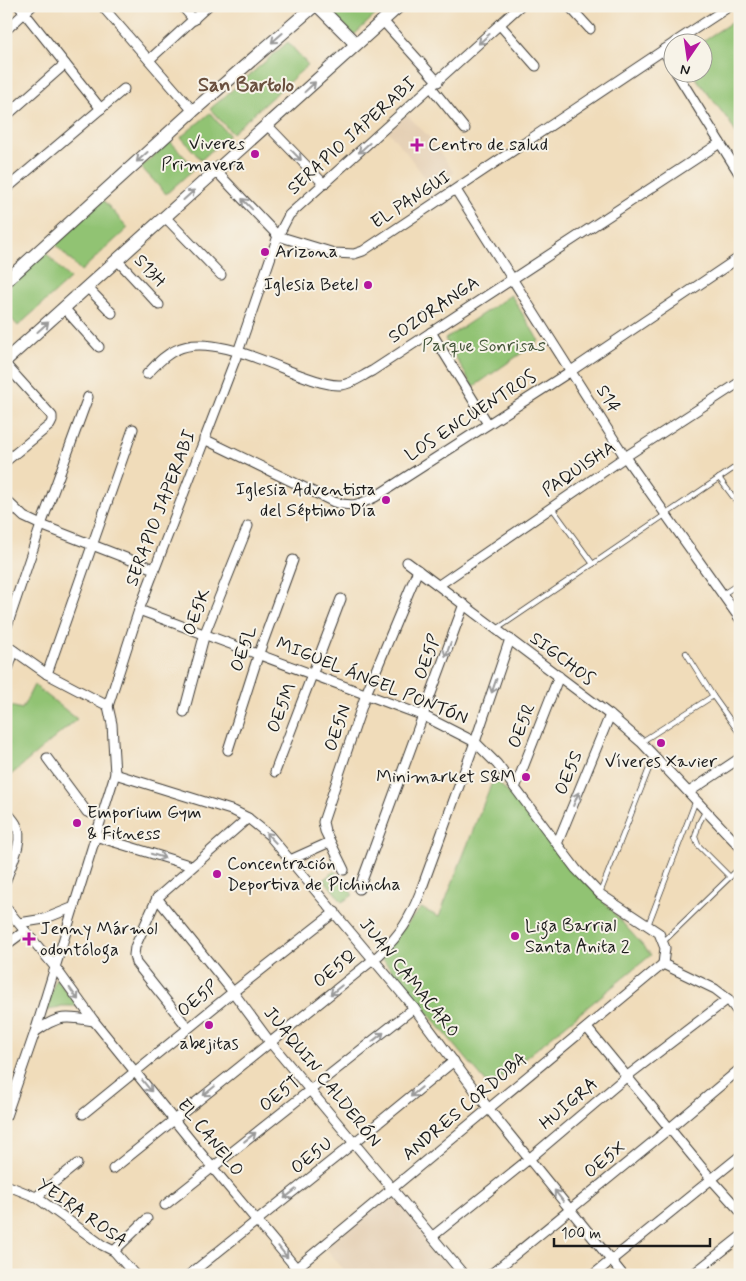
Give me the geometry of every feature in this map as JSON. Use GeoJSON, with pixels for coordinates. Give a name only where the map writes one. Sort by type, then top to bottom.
{"type":"FeatureCollection","features":[{"type":"Feature","properties":{"kind":"street"},"geometry":{"type":"LineString","coordinates":[[6,30],[22,9],[32,6]]}},
{"type":"Feature","properties":{"kind":"street"},"geometry":{"type":"LineString","coordinates":[[102,6],[193,111]]}},
{"type":"Feature","properties":{"kind":"street"},"geometry":{"type":"LineString","coordinates":[[182,6],[194,20]]}},
{"type":"Feature","properties":{"kind":"street"},"geometry":{"type":"LineString","coordinates":[[149,60],[208,6]]}},
{"type":"Feature","properties":{"kind":"street"},"geometry":{"type":"LineString","coordinates":[[6,281],[193,111],[314,6]]}},
{"type":"Feature","properties":{"kind":"street"},"geometry":{"type":"LineString","coordinates":[[318,6],[356,44]]}},
{"type":"Feature","properties":{"kind":"street"},"geometry":{"type":"LineString","coordinates":[[6,360],[399,6]]}},
{"type":"Feature","properties":{"kind":"street","name":"SERAPIO JAPERABI"},"geometry":{"type":"LineString","coordinates":[[6,1116],[10,1093],[35,1032],[116,774],[112,724],[108,706],[139,610],[238,352],[278,236],[289,215],[520,6]]}},
{"type":"Feature","properties":{"kind":"street"},"geometry":{"type":"LineString","coordinates":[[569,6],[590,29]]}},
{"type":"Feature","properties":{"kind":"street","name":"EL PANGUI"},"geometry":{"type":"LineString","coordinates":[[691,32],[730,6]]}},
{"type":"Feature","properties":{"kind":"street"},"geometry":{"type":"LineString","coordinates":[[22,9],[101,109]]}},
{"type":"Feature","properties":{"kind":"street"},"geometry":{"type":"LineString","coordinates":[[382,21],[435,84],[465,129]]}},
{"type":"Feature","properties":{"kind":"street"},"geometry":{"type":"LineString","coordinates":[[500,25],[536,66]]}},
{"type":"Feature","properties":{"kind":"street","name":"EL PANGUI"},"geometry":{"type":"LineString","coordinates":[[278,236],[334,253],[354,254],[368,248],[663,50]]}},
{"type":"Feature","properties":{"kind":"street"},"geometry":{"type":"LineString","coordinates":[[6,116],[65,64]]}},
{"type":"Feature","properties":{"kind":"street"},"geometry":{"type":"LineString","coordinates":[[682,82],[740,175]]}},
{"type":"Feature","properties":{"kind":"street"},"geometry":{"type":"LineString","coordinates":[[6,188],[124,89]]}},
{"type":"Feature","properties":{"kind":"street"},"geometry":{"type":"LineString","coordinates":[[268,126],[324,184]]}},
{"type":"Feature","properties":{"kind":"street","name":"SOZORANGA"},"geometry":{"type":"LineString","coordinates":[[147,374],[166,355],[177,349],[207,344],[238,352],[313,380],[341,385],[354,381],[720,143]]}},
{"type":"Feature","properties":{"kind":"street"},"geometry":{"type":"LineString","coordinates":[[216,171],[278,236]]}},
{"type":"Feature","properties":{"kind":"street","name":"S14"},"geometry":{"type":"LineString","coordinates":[[456,190],[626,457],[740,619]]}},
{"type":"Feature","properties":{"kind":"street"},"geometry":{"type":"LineString","coordinates":[[166,217],[221,275]]}},
{"type":"Feature","properties":{"kind":"street","name":"LOS ENCUENTROS"},"geometry":{"type":"LineString","coordinates":[[204,439],[334,502],[358,505],[375,497],[571,371],[740,258]]}},
{"type":"Feature","properties":{"kind":"street","name":"S13H"},"geometry":{"type":"LineString","coordinates":[[117,260],[159,305]]}},
{"type":"Feature","properties":{"kind":"street"},"geometry":{"type":"LineString","coordinates":[[87,287],[112,313]]}},
{"type":"Feature","properties":{"kind":"street"},"geometry":{"type":"LineString","coordinates":[[64,308],[98,347]]}},
{"type":"Feature","properties":{"kind":"street"},"geometry":{"type":"LineString","coordinates":[[431,332],[488,424]]}},
{"type":"Feature","properties":{"kind":"street"},"geometry":{"type":"LineString","coordinates":[[6,365],[52,416],[50,425],[6,460]]}},
{"type":"Feature","properties":{"kind":"street","name":"PAQUISHA"},"geometry":{"type":"LineString","coordinates":[[439,585],[626,457],[740,382]]}},
{"type":"Feature","properties":{"kind":"street"},"geometry":{"type":"LineString","coordinates":[[6,630],[41,525],[88,396]]}},
{"type":"Feature","properties":{"kind":"street"},"geometry":{"type":"LineString","coordinates":[[47,674],[133,429]]}},
{"type":"Feature","properties":{"kind":"street"},"geometry":{"type":"LineString","coordinates":[[7,505],[24,517],[41,525],[154,569]]}},
{"type":"Feature","properties":{"kind":"street","name":"OE5K"},"geometry":{"type":"LineString","coordinates":[[184,712],[205,633],[248,526]]}},
{"type":"Feature","properties":{"kind":"street","name":"OE5L"},"geometry":{"type":"LineString","coordinates":[[228,750],[259,653],[293,560]]}},
{"type":"Feature","properties":{"kind":"street","name":"SIGCHOS"},"geometry":{"type":"LineString","coordinates":[[407,562],[610,715],[641,742],[740,847]]}},
{"type":"Feature","properties":{"kind":"street","name":"OE5N"},"geometry":{"type":"LineString","coordinates":[[344,870],[330,842],[323,822],[366,694],[418,570]]}},
{"type":"Feature","properties":{"kind":"street","name":"OE5M"},"geometry":{"type":"LineString","coordinates":[[275,772],[341,599]]}},
{"type":"Feature","properties":{"kind":"street","name":"OE5P"},"geometry":{"type":"LineString","coordinates":[[359,889],[464,604]]}},
{"type":"Feature","properties":{"kind":"street","name":"MIGUEL ÁNGEL PONTÓN"},"geometry":{"type":"LineString","coordinates":[[139,610],[259,653],[424,716],[475,742],[497,764],[576,869],[600,894],[659,933],[663,943]]}},
{"type":"Feature","properties":{"kind":"street","name":"OE5Q"},"geometry":{"type":"LineString","coordinates":[[113,1169],[374,959],[394,940],[410,918],[475,742],[510,639]]}},
{"type":"Feature","properties":{"kind":"street"},"geometry":{"type":"LineString","coordinates":[[6,675],[10,648],[47,674],[108,706]]}},
{"type":"Feature","properties":{"kind":"street","name":"OE5R"},"geometry":{"type":"LineString","coordinates":[[515,788],[559,676]]}},
{"type":"Feature","properties":{"kind":"street","name":"OE5S"},"geometry":{"type":"LineString","coordinates":[[557,844],[610,715]]}},
{"type":"Feature","properties":{"kind":"street"},"geometry":{"type":"LineString","coordinates":[[46,758],[87,812],[102,816]]}},
{"type":"Feature","properties":{"kind":"street"},"geometry":{"type":"LineString","coordinates":[[689,792],[740,758]]}},
{"type":"Feature","properties":{"kind":"street","name":"JUAN CAMACARO"},"geometry":{"type":"LineString","coordinates":[[116,774],[234,811],[248,818],[269,835],[414,1008],[488,1108],[623,1275]]}},
{"type":"Feature","properties":{"kind":"street"},"geometry":{"type":"LineString","coordinates":[[6,811],[16,824],[19,833],[6,880]]}},
{"type":"Feature","properties":{"kind":"street"},"geometry":{"type":"LineString","coordinates":[[188,1028],[136,962],[134,956],[135,946],[157,898],[248,818]]}},
{"type":"Feature","properties":{"kind":"street"},"geometry":{"type":"LineString","coordinates":[[95,836],[192,866]]}},
{"type":"Feature","properties":{"kind":"street"},"geometry":{"type":"LineString","coordinates":[[290,860],[330,842]]}},
{"type":"Feature","properties":{"kind":"street","name":"JUAQUIN CALDERÓN"},"geometry":{"type":"LineString","coordinates":[[157,898],[233,992],[270,1042],[464,1275]]}},
{"type":"Feature","properties":{"kind":"street"},"geometry":{"type":"LineString","coordinates":[[19,923],[44,919],[74,907]]}},
{"type":"Feature","properties":{"kind":"street","name":"EL CANELO"},"geometry":{"type":"LineString","coordinates":[[6,908],[55,967],[94,1021],[299,1272]]}},
{"type":"Feature","properties":{"kind":"street","name":"OE5P"},"geometry":{"type":"LineString","coordinates":[[83,1114],[335,912]]}},
{"type":"Feature","properties":{"kind":"street"},"geometry":{"type":"LineString","coordinates":[[6,946],[25,931]]}},
{"type":"Feature","properties":{"kind":"street"},"geometry":{"type":"LineString","coordinates":[[663,943],[665,948],[663,964],[715,989],[728,999],[740,1015]]}},
{"type":"Feature","properties":{"kind":"street","name":"ANDRES CORDOBA"},"geometry":{"type":"LineString","coordinates":[[288,1275],[299,1272],[393,1188],[663,964]]}},
{"type":"Feature","properties":{"kind":"street","name":"HUIGRA"},"geometry":{"type":"LineString","coordinates":[[432,1236],[530,1159],[626,1077],[728,999]]}},
{"type":"Feature","properties":{"kind":"street","name":"OE5T"},"geometry":{"type":"LineString","coordinates":[[165,1205],[414,1008]]}},
{"type":"Feature","properties":{"kind":"street"},"geometry":{"type":"LineString","coordinates":[[35,1032],[49,1021],[60,1018],[74,1017],[94,1021]]}},
{"type":"Feature","properties":{"kind":"street"},"geometry":{"type":"LineString","coordinates":[[587,1028],[740,1212]]}},
{"type":"Feature","properties":{"kind":"street","name":"OE5U"},"geometry":{"type":"LineString","coordinates":[[189,1275],[454,1060]]}},
{"type":"Feature","properties":{"kind":"street","name":"OE5X"},"geometry":{"type":"LineString","coordinates":[[490,1275],[740,1069]]}},
{"type":"Feature","properties":{"kind":"street"},"geometry":{"type":"LineString","coordinates":[[594,1275],[740,1156]]}},
{"type":"Feature","properties":{"kind":"street"},"geometry":{"type":"LineString","coordinates":[[36,1197],[77,1164]]}},
{"type":"Feature","properties":{"kind":"street","name":"YEIRA ROSA"},"geometry":{"type":"LineString","coordinates":[[6,1185],[36,1197],[102,1246],[114,1251],[135,1275]]}},
{"type":"Feature","properties":{"kind":"street"},"geometry":{"type":"LineString","coordinates":[[114,1251],[147,1219]]}},
{"type":"Feature","properties":{"kind":"street"},"geometry":{"type":"LineString","coordinates":[[692,1275],[740,1237]]}},
{"type":"Feature","properties":{"kind":"lane"},"geometry":{"type":"LineString","coordinates":[[497,629],[740,464]]}},
{"type":"Feature","properties":{"kind":"lane"},"geometry":{"type":"LineString","coordinates":[[719,478],[740,506]]}},
{"type":"Feature","properties":{"kind":"lane"},"geometry":{"type":"LineString","coordinates":[[552,508],[593,564]]}},
{"type":"Feature","properties":{"kind":"lane"},"geometry":{"type":"LineString","coordinates":[[723,594],[740,583]]}},
{"type":"Feature","properties":{"kind":"lane"},"geometry":{"type":"LineString","coordinates":[[686,653],[740,734]]}},
{"type":"Feature","properties":{"kind":"lane"},"geometry":{"type":"LineString","coordinates":[[641,742],[713,696]]}},
{"type":"Feature","properties":{"kind":"lane"},"geometry":{"type":"LineString","coordinates":[[600,894],[654,756]]}},
{"type":"Feature","properties":{"kind":"lane"},"geometry":{"type":"LineString","coordinates":[[648,925],[696,800]]}},
{"type":"Feature","properties":{"kind":"lane"},"geometry":{"type":"LineString","coordinates":[[706,810],[699,823],[695,837],[698,845],[730,877]]}},
{"type":"Feature","properties":{"kind":"lane"},"geometry":{"type":"LineString","coordinates":[[663,943],[740,867]]}},
{"type":"Feature","properties":{"kind":"shaded area","name":"Centro de salud"},"geometry":{"type":"Polygon","coordinates":[[[406,114],[430,138],[454,173],[432,187],[387,130],[406,114]]]}},
{"type":"Feature","properties":{"kind":"shaded area"},"geometry":{"type":"Polygon","coordinates":[[[392,1193],[459,1275],[348,1275],[325,1247],[392,1193]]]}},
{"type":"Feature","properties":{"kind":"green space"},"geometry":{"type":"Polygon","coordinates":[[[328,6],[385,6],[354,35],[325,9],[328,6]]]}},
{"type":"Feature","properties":{"kind":"green space"},"geometry":{"type":"Polygon","coordinates":[[[740,17],[740,140],[729,121],[699,82],[714,82],[714,34],[740,17]]]}},
{"type":"Feature","properties":{"kind":"green space"},"geometry":{"type":"Polygon","coordinates":[[[288,42],[308,65],[232,133],[210,109],[288,42]]]}},
{"type":"Feature","properties":{"kind":"green space"},"geometry":{"type":"Polygon","coordinates":[[[210,113],[229,135],[201,160],[181,137],[210,113]]]}},
{"type":"Feature","properties":{"kind":"green space"},"geometry":{"type":"Polygon","coordinates":[[[170,141],[195,168],[166,194],[141,167],[170,141]]]}},
{"type":"Feature","properties":{"kind":"green space"},"geometry":{"type":"Polygon","coordinates":[[[103,200],[128,228],[81,271],[55,244],[103,200]]]}},
{"type":"Feature","properties":{"kind":"green space"},"geometry":{"type":"Polygon","coordinates":[[[45,252],[70,279],[18,326],[6,313],[6,288],[45,252]]]}},
{"type":"Feature","properties":{"kind":"green space","name":"Parque Sonrisas"},"geometry":{"type":"Polygon","coordinates":[[[511,295],[539,341],[473,387],[445,339],[511,295]]]}},
{"type":"Feature","properties":{"kind":"green space"},"geometry":{"type":"Polygon","coordinates":[[[34,685],[77,719],[6,779],[6,705],[22,709],[34,685]]]}},
{"type":"Feature","properties":{"kind":"green space","name":"Liga Barrial Santa Anita 2"},"geometry":{"type":"Polygon","coordinates":[[[494,777],[651,955],[490,1087],[379,955],[421,908],[439,917],[494,777]]]}},
{"type":"Feature","properties":{"kind":"green space"},"geometry":{"type":"Polygon","coordinates":[[[335,871],[353,895],[342,902],[324,879],[335,871]]]}},
{"type":"Feature","properties":{"kind":"green space"},"geometry":{"type":"Polygon","coordinates":[[[56,978],[77,1006],[62,1006],[46,1011],[56,978]]]}},
{"type":"Feature","properties":{"kind":"place","name":"Centro de salud"},"geometry":{"type":"Point","coordinates":[417,145]}},
{"type":"Feature","properties":{"kind":"place","name":"Viveres Primavera"},"geometry":{"type":"Point","coordinates":[255,154]}},
{"type":"Feature","properties":{"kind":"place","name":"Arizona"},"geometry":{"type":"Point","coordinates":[265,252]}},
{"type":"Feature","properties":{"kind":"place","name":"Iglesia Betel"},"geometry":{"type":"Point","coordinates":[368,285]}},
{"type":"Feature","properties":{"kind":"place","name":"Iglesia Adventista del Séptimo Día"},"geometry":{"type":"Point","coordinates":[386,500]}},
{"type":"Feature","properties":{"kind":"place","name":"Víveres Xavier"},"geometry":{"type":"Point","coordinates":[661,743]}},
{"type":"Feature","properties":{"kind":"place","name":"Minimarket S&M"},"geometry":{"type":"Point","coordinates":[526,777]}},
{"type":"Feature","properties":{"kind":"place","name":"Emporium Gym & Fitness"},"geometry":{"type":"Point","coordinates":[77,823]}},
{"type":"Feature","properties":{"kind":"place","name":"Concentración Deportiva de Pichincha"},"geometry":{"type":"Point","coordinates":[217,874]}},
{"type":"Feature","properties":{"kind":"place","name":"Liga Barrial Santa Anita 2"},"geometry":{"type":"Point","coordinates":[515,936]}},
{"type":"Feature","properties":{"kind":"place","name":"Jenny Mármol odontóloga"},"geometry":{"type":"Point","coordinates":[29,939]}},
{"type":"Feature","properties":{"kind":"place","name":"abejitas"},"geometry":{"type":"Point","coordinates":[209,1025]}},
{"type":"Feature","properties":{"kind":"district","name":"San Bartolo"},"geometry":{"type":"Point","coordinates":[246,85]}}]}
